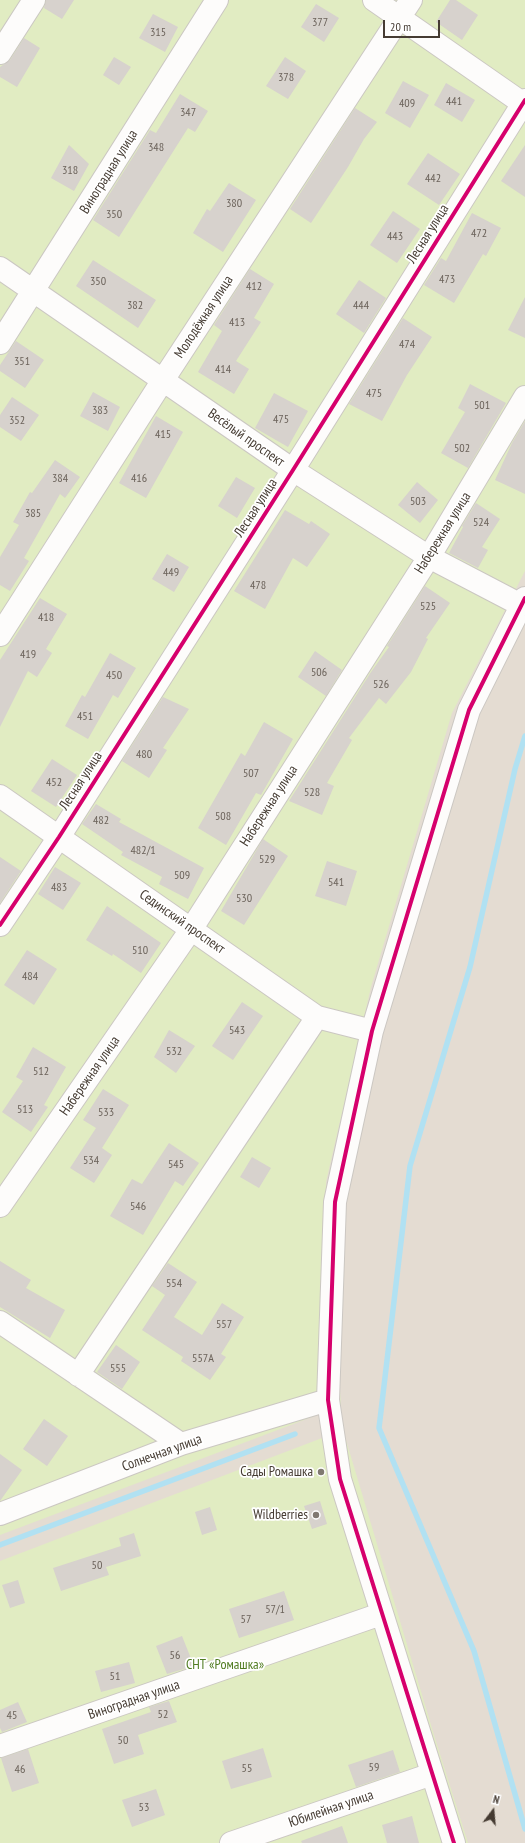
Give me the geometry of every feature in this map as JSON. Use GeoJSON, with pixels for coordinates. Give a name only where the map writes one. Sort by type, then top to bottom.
{"type":"FeatureCollection","features":[{"type":"Feature","properties":{"kind":"street"},"geometry":{"type":"LineString","coordinates":[[0,53],[34,0]]}},
{"type":"Feature","properties":{"kind":"street","name":"Виноградная улица"},"geometry":{"type":"LineString","coordinates":[[0,343],[217,0]]}},
{"type":"Feature","properties":{"kind":"street"},"geometry":{"type":"LineString","coordinates":[[374,0],[406,9],[524,103]]}},
{"type":"Feature","properties":{"kind":"street","name":"Молодёжная улица"},"geometry":{"type":"LineString","coordinates":[[0,635],[163,380],[406,9]]}},
{"type":"Feature","properties":{"kind":"street","name":"Лесная улица"},"geometry":{"type":"LineString","coordinates":[[0,925],[59,836],[293,470],[524,103]]}},
{"type":"Feature","properties":{"kind":"street","name":"Весёлый проспект"},"geometry":{"type":"LineString","coordinates":[[0,268],[293,470],[429,557],[523,601]]}},
{"type":"Feature","properties":{"kind":"street","name":"Набережная улица"},"geometry":{"type":"LineString","coordinates":[[0,1206],[192,928],[429,557],[525,398]]}},
{"type":"Feature","properties":{"kind":"street"},"geometry":{"type":"LineString","coordinates":[[454,1843],[381,1614],[340,1479],[328,1400],[335,1202],[372,1031],[469,710],[523,601]]}},
{"type":"Feature","properties":{"kind":"street","name":"Сединский проспект"},"geometry":{"type":"LineString","coordinates":[[0,796],[192,928],[317,1017],[372,1031]]}},
{"type":"Feature","properties":{"kind":"street"},"geometry":{"type":"LineString","coordinates":[[78,1375],[317,1017]]}},
{"type":"Feature","properties":{"kind":"street"},"geometry":{"type":"LineString","coordinates":[[0,1322],[181,1444]]}},
{"type":"Feature","properties":{"kind":"street","name":"Солнечная улица"},"geometry":{"type":"LineString","coordinates":[[0,1514],[181,1444],[328,1400]]}},
{"type":"Feature","properties":{"kind":"street","name":"Виноградная улица"},"geometry":{"type":"LineString","coordinates":[[0,1746],[381,1614]]}},
{"type":"Feature","properties":{"kind":"street","name":"Юбилейная улица"},"geometry":{"type":"LineString","coordinates":[[231,1843],[432,1774]]}},
{"type":"Feature","properties":{"kind":"shaded area"},"geometry":{"type":"Polygon","coordinates":[[[0,0],[525,0],[525,1843],[0,1843],[0,0]]]}},
{"type":"Feature","properties":{"kind":"green space"},"geometry":{"type":"Polygon","coordinates":[[[0,0],[525,0],[525,571],[452,713],[371,987],[326,1182],[341,1406],[0,1535],[0,0]]]}},
{"type":"Feature","properties":{"kind":"green space","name":"СНТ «Ромашка»"},"geometry":{"type":"Polygon","coordinates":[[[343,1430],[434,1735],[468,1843],[0,1843],[0,1561],[343,1430]]]}},
{"type":"Feature","properties":{"kind":"building"},"geometry":{"type":"Polygon","coordinates":[[[46,0],[74,0],[62,19],[44,8],[46,0]]]}},
{"type":"Feature","properties":{"kind":"building"},"geometry":{"type":"Polygon","coordinates":[[[450,0],[456,0],[478,15],[462,40],[436,22],[450,0]]]}},
{"type":"Feature","properties":{"kind":"building"},"geometry":{"type":"Polygon","coordinates":[[[316,4],[339,18],[324,42],[301,27],[316,4]]]}},
{"type":"Feature","properties":{"kind":"building"},"geometry":{"type":"Polygon","coordinates":[[[153,14],[178,27],[165,52],[139,38],[153,14]]]}},
{"type":"Feature","properties":{"kind":"building"},"geometry":{"type":"Polygon","coordinates":[[[24,38],[40,48],[17,87],[0,77],[0,67],[10,60],[24,38]]]}},
{"type":"Feature","properties":{"kind":"building"},"geometry":{"type":"Polygon","coordinates":[[[114,57],[131,67],[119,85],[103,75],[114,57]]]}},
{"type":"Feature","properties":{"kind":"building"},"geometry":{"type":"Polygon","coordinates":[[[285,57],[306,71],[288,99],[266,86],[285,57]]]}},
{"type":"Feature","properties":{"kind":"building"},"geometry":{"type":"Polygon","coordinates":[[[403,81],[429,95],[410,128],[385,113],[403,81]]]}},
{"type":"Feature","properties":{"kind":"building"},"geometry":{"type":"Polygon","coordinates":[[[446,83],[475,100],[462,122],[434,105],[446,83]]]}},
{"type":"Feature","properties":{"kind":"building"},"geometry":{"type":"Polygon","coordinates":[[[180,94],[208,111],[195,132],[188,128],[119,237],[93,220],[150,130],[156,133],[180,94]]]}},
{"type":"Feature","properties":{"kind":"building"},"geometry":{"type":"Polygon","coordinates":[[[355,108],[377,122],[364,139],[348,167],[311,223],[290,209],[355,108]]]}},
{"type":"Feature","properties":{"kind":"building"},"geometry":{"type":"Polygon","coordinates":[[[69,145],[89,164],[74,191],[51,178],[69,145]]]}},
{"type":"Feature","properties":{"kind":"building"},"geometry":{"type":"Polygon","coordinates":[[[525,145],[525,197],[501,181],[525,145]]]}},
{"type":"Feature","properties":{"kind":"building"},"geometry":{"type":"Polygon","coordinates":[[[428,153],[460,174],[439,205],[407,184],[428,153]]]}},
{"type":"Feature","properties":{"kind":"building"},"geometry":{"type":"Polygon","coordinates":[[[229,183],[256,200],[223,252],[193,233],[207,209],[210,211],[229,183]]]}},
{"type":"Feature","properties":{"kind":"building"},"geometry":{"type":"Polygon","coordinates":[[[393,211],[420,229],[397,263],[370,245],[393,211]]]}},
{"type":"Feature","properties":{"kind":"building"},"geometry":{"type":"Polygon","coordinates":[[[472,213],[501,228],[486,256],[483,254],[454,303],[424,285],[441,258],[446,261],[472,213]]]}},
{"type":"Feature","properties":{"kind":"building"},"geometry":{"type":"Polygon","coordinates":[[[93,260],[156,300],[138,328],[76,286],[93,260]]]}},
{"type":"Feature","properties":{"kind":"building"},"geometry":{"type":"Polygon","coordinates":[[[250,269],[274,284],[254,318],[261,322],[236,361],[249,369],[234,394],[198,372],[222,331],[214,325],[250,269]]]}},
{"type":"Feature","properties":{"kind":"building"},"geometry":{"type":"Polygon","coordinates":[[[359,280],[386,298],[364,333],[336,314],[359,280]]]}},
{"type":"Feature","properties":{"kind":"building"},"geometry":{"type":"Polygon","coordinates":[[[525,297],[525,338],[508,330],[525,297]]]}},
{"type":"Feature","properties":{"kind":"building"},"geometry":{"type":"Polygon","coordinates":[[[403,318],[432,337],[407,375],[382,421],[349,404],[403,318]]]}},
{"type":"Feature","properties":{"kind":"building"},"geometry":{"type":"Polygon","coordinates":[[[16,341],[44,360],[25,388],[0,371],[0,365],[16,341]]]}},
{"type":"Feature","properties":{"kind":"building"},"geometry":{"type":"Polygon","coordinates":[[[470,384],[506,403],[468,468],[441,453],[465,412],[458,408],[470,384]]]}},
{"type":"Feature","properties":{"kind":"building"},"geometry":{"type":"Polygon","coordinates":[[[93,392],[120,407],[108,431],[80,416],[93,392]]]}},
{"type":"Feature","properties":{"kind":"building"},"geometry":{"type":"Polygon","coordinates":[[[274,393],[308,411],[288,447],[255,428],[274,393]]]}},
{"type":"Feature","properties":{"kind":"building"},"geometry":{"type":"Polygon","coordinates":[[[12,397],[39,415],[21,441],[0,427],[0,415],[12,397]]]}},
{"type":"Feature","properties":{"kind":"building"},"geometry":{"type":"Polygon","coordinates":[[[156,416],[183,432],[146,498],[119,483],[156,416]]]}},
{"type":"Feature","properties":{"kind":"building"},"geometry":{"type":"Polygon","coordinates":[[[525,421],[525,494],[495,480],[512,443],[525,421]]]}},
{"type":"Feature","properties":{"kind":"building"},"geometry":{"type":"Polygon","coordinates":[[[55,460],[80,477],[65,498],[60,494],[24,558],[29,561],[10,591],[0,585],[0,557],[19,525],[13,522],[30,492],[32,493],[55,460]]]}},
{"type":"Feature","properties":{"kind":"building"},"geometry":{"type":"Polygon","coordinates":[[[236,477],[255,488],[237,518],[218,506],[236,477]]]}},
{"type":"Feature","properties":{"kind":"building"},"geometry":{"type":"Polygon","coordinates":[[[417,482],[438,500],[420,523],[398,505],[417,482]]]}},
{"type":"Feature","properties":{"kind":"building"},"geometry":{"type":"Polygon","coordinates":[[[476,503],[500,519],[482,547],[488,550],[478,568],[449,553],[463,527],[462,526],[476,503]]]}},
{"type":"Feature","properties":{"kind":"building"},"geometry":{"type":"Polygon","coordinates":[[[285,510],[309,524],[311,521],[330,534],[307,567],[293,558],[265,609],[234,591],[285,510]]]}},
{"type":"Feature","properties":{"kind":"building"},"geometry":{"type":"Polygon","coordinates":[[[167,554],[189,567],[174,592],[152,579],[167,554]]]}},
{"type":"Feature","properties":{"kind":"building"},"geometry":{"type":"Polygon","coordinates":[[[425,586],[450,603],[426,638],[428,639],[411,672],[386,704],[379,698],[349,738],[352,740],[327,783],[334,786],[322,815],[289,801],[371,672],[389,647],[387,646],[425,586]]]}},
{"type":"Feature","properties":{"kind":"building"},"geometry":{"type":"Polygon","coordinates":[[[40,598],[67,614],[46,649],[52,653],[37,677],[28,671],[0,727],[0,660],[40,598]]]}},
{"type":"Feature","properties":{"kind":"building"},"geometry":{"type":"Polygon","coordinates":[[[315,651],[342,670],[326,696],[298,677],[315,651]]]}},
{"type":"Feature","properties":{"kind":"building"},"geometry":{"type":"Polygon","coordinates":[[[110,653],[136,668],[118,698],[113,695],[88,739],[65,726],[82,695],[85,697],[110,653]]]}},
{"type":"Feature","properties":{"kind":"building"},"geometry":{"type":"Polygon","coordinates":[[[163,697],[189,709],[163,748],[167,750],[149,778],[122,761],[163,697]]]}},
{"type":"Feature","properties":{"kind":"building"},"geometry":{"type":"Polygon","coordinates":[[[264,722],[293,739],[261,795],[256,793],[226,845],[198,828],[241,753],[245,756],[264,722]]]}},
{"type":"Feature","properties":{"kind":"building"},"geometry":{"type":"Polygon","coordinates":[[[52,759],[77,775],[56,807],[31,791],[52,759]]]}},
{"type":"Feature","properties":{"kind":"building"},"geometry":{"type":"Polygon","coordinates":[[[96,804],[121,819],[119,822],[204,868],[188,899],[159,884],[162,877],[121,855],[123,852],[82,824],[96,804]]]}},
{"type":"Feature","properties":{"kind":"building"},"geometry":{"type":"Polygon","coordinates":[[[263,839],[288,856],[244,925],[221,911],[263,839]]]}},
{"type":"Feature","properties":{"kind":"building"},"geometry":{"type":"Polygon","coordinates":[[[0,857],[21,871],[0,903],[0,857]]]}},
{"type":"Feature","properties":{"kind":"building"},"geometry":{"type":"Polygon","coordinates":[[[327,861],[357,871],[346,906],[315,896],[327,861]]]}},
{"type":"Feature","properties":{"kind":"building"},"geometry":{"type":"Polygon","coordinates":[[[55,867],[81,883],[63,910],[38,894],[55,867]]]}},
{"type":"Feature","properties":{"kind":"building"},"geometry":{"type":"Polygon","coordinates":[[[107,906],[161,943],[141,973],[113,954],[112,956],[86,940],[107,906]]]}},
{"type":"Feature","properties":{"kind":"building"},"geometry":{"type":"Polygon","coordinates":[[[27,950],[57,969],[34,1005],[4,985],[27,950]]]}},
{"type":"Feature","properties":{"kind":"building"},"geometry":{"type":"Polygon","coordinates":[[[242,1002],[263,1016],[233,1060],[212,1046],[242,1002]]]}},
{"type":"Feature","properties":{"kind":"building"},"geometry":{"type":"Polygon","coordinates":[[[169,1030],[195,1046],[176,1073],[154,1057],[169,1030]]]}},
{"type":"Feature","properties":{"kind":"building"},"geometry":{"type":"Polygon","coordinates":[[[33,1047],[66,1067],[44,1105],[48,1107],[31,1132],[2,1112],[23,1081],[16,1077],[33,1047]]]}},
{"type":"Feature","properties":{"kind":"building"},"geometry":{"type":"Polygon","coordinates":[[[103,1089],[129,1105],[102,1148],[112,1155],[94,1183],[70,1168],[96,1128],[83,1120],[103,1089]]]}},
{"type":"Feature","properties":{"kind":"building"},"geometry":{"type":"Polygon","coordinates":[[[169,1143],[199,1163],[183,1186],[175,1181],[143,1235],[110,1216],[132,1179],[142,1184],[169,1143]]]}},
{"type":"Feature","properties":{"kind":"building"},"geometry":{"type":"Polygon","coordinates":[[[252,1157],[271,1168],[259,1188],[240,1177],[252,1157]]]}},
{"type":"Feature","properties":{"kind":"building"},"geometry":{"type":"Polygon","coordinates":[[[0,1261],[31,1280],[26,1288],[65,1310],[50,1338],[0,1307],[0,1261]]]}},
{"type":"Feature","properties":{"kind":"building"},"geometry":{"type":"Polygon","coordinates":[[[168,1263],[197,1282],[174,1317],[202,1335],[222,1303],[244,1317],[221,1354],[226,1357],[210,1380],[181,1361],[183,1357],[142,1330],[165,1295],[152,1286],[168,1263]]]}},
{"type":"Feature","properties":{"kind":"building"},"geometry":{"type":"Polygon","coordinates":[[[116,1345],[140,1362],[122,1389],[97,1372],[116,1345]]]}},
{"type":"Feature","properties":{"kind":"building"},"geometry":{"type":"Polygon","coordinates":[[[44,1419],[68,1436],[47,1466],[23,1449],[44,1419]]]}},
{"type":"Feature","properties":{"kind":"building"},"geometry":{"type":"Polygon","coordinates":[[[0,1454],[22,1470],[0,1501],[0,1454]]]}},
{"type":"Feature","properties":{"kind":"building","name":"Wildberries"},"geometry":{"type":"Polygon","coordinates":[[[320,1501],[327,1524],[312,1529],[304,1506],[320,1501]]]}},
{"type":"Feature","properties":{"kind":"building"},"geometry":{"type":"Polygon","coordinates":[[[210,1507],[217,1530],[202,1535],[195,1512],[210,1507]]]}},
{"type":"Feature","properties":{"kind":"building"},"geometry":{"type":"Polygon","coordinates":[[[134,1533],[141,1556],[106,1567],[109,1575],[61,1591],[53,1568],[121,1546],[119,1538],[134,1533]]]}},
{"type":"Feature","properties":{"kind":"building"},"geometry":{"type":"Polygon","coordinates":[[[18,1580],[25,1603],[10,1608],[2,1585],[18,1580]]]}},
{"type":"Feature","properties":{"kind":"building"},"geometry":{"type":"Polygon","coordinates":[[[284,1591],[294,1620],[239,1638],[229,1609],[284,1591]]]}},
{"type":"Feature","properties":{"kind":"building"},"geometry":{"type":"Polygon","coordinates":[[[182,1636],[194,1666],[167,1674],[156,1646],[182,1636]]]}},
{"type":"Feature","properties":{"kind":"building"},"geometry":{"type":"Polygon","coordinates":[[[129,1662],[135,1683],[101,1692],[95,1671],[129,1662]]]}},
{"type":"Feature","properties":{"kind":"building"},"geometry":{"type":"Polygon","coordinates":[[[169,1701],[177,1722],[138,1735],[144,1754],[114,1764],[102,1729],[151,1712],[149,1707],[169,1701]]]}},
{"type":"Feature","properties":{"kind":"building"},"geometry":{"type":"Polygon","coordinates":[[[18,1702],[27,1722],[2,1732],[0,1728],[0,1710],[18,1702]]]}},
{"type":"Feature","properties":{"kind":"building"},"geometry":{"type":"Polygon","coordinates":[[[263,1748],[272,1777],[231,1789],[222,1761],[263,1748]]]}},
{"type":"Feature","properties":{"kind":"building"},"geometry":{"type":"Polygon","coordinates":[[[28,1749],[39,1783],[12,1792],[1,1758],[28,1749]]]}},
{"type":"Feature","properties":{"kind":"building"},"geometry":{"type":"Polygon","coordinates":[[[393,1750],[400,1772],[356,1787],[348,1765],[393,1750]]]}},
{"type":"Feature","properties":{"kind":"building"},"geometry":{"type":"Polygon","coordinates":[[[156,1789],[165,1815],[132,1827],[122,1800],[156,1789]]]}},
{"type":"Feature","properties":{"kind":"building"},"geometry":{"type":"Polygon","coordinates":[[[412,1816],[419,1843],[387,1843],[382,1825],[412,1816]]]}},
{"type":"Feature","properties":{"kind":"building"},"geometry":{"type":"Polygon","coordinates":[[[342,1826],[348,1843],[302,1843],[301,1841],[342,1826]]]}},
{"type":"Feature","properties":{"kind":"waterway"},"geometry":{"type":"LineString","coordinates":[[525,736],[515,769],[470,967],[410,1166],[379,1428],[474,1651],[525,1829]]}},
{"type":"Feature","properties":{"kind":"waterway"},"geometry":{"type":"LineString","coordinates":[[0,1545],[295,1434]]}},
{"type":"Feature","properties":{"kind":"cycle path"},"geometry":{"type":"LineString","coordinates":[[0,925],[59,837],[293,470],[525,100]]}},
{"type":"Feature","properties":{"kind":"cycle path"},"geometry":{"type":"LineString","coordinates":[[454,1843],[340,1479],[328,1400],[335,1202],[372,1031],[469,710],[525,598]]}},
{"type":"Feature","properties":{"kind":"place","name":"Сады Ромашка"},"geometry":{"type":"Point","coordinates":[321,1472]}},
{"type":"Feature","properties":{"kind":"place","name":"Wildberries"},"geometry":{"type":"Point","coordinates":[316,1515]}}]}
